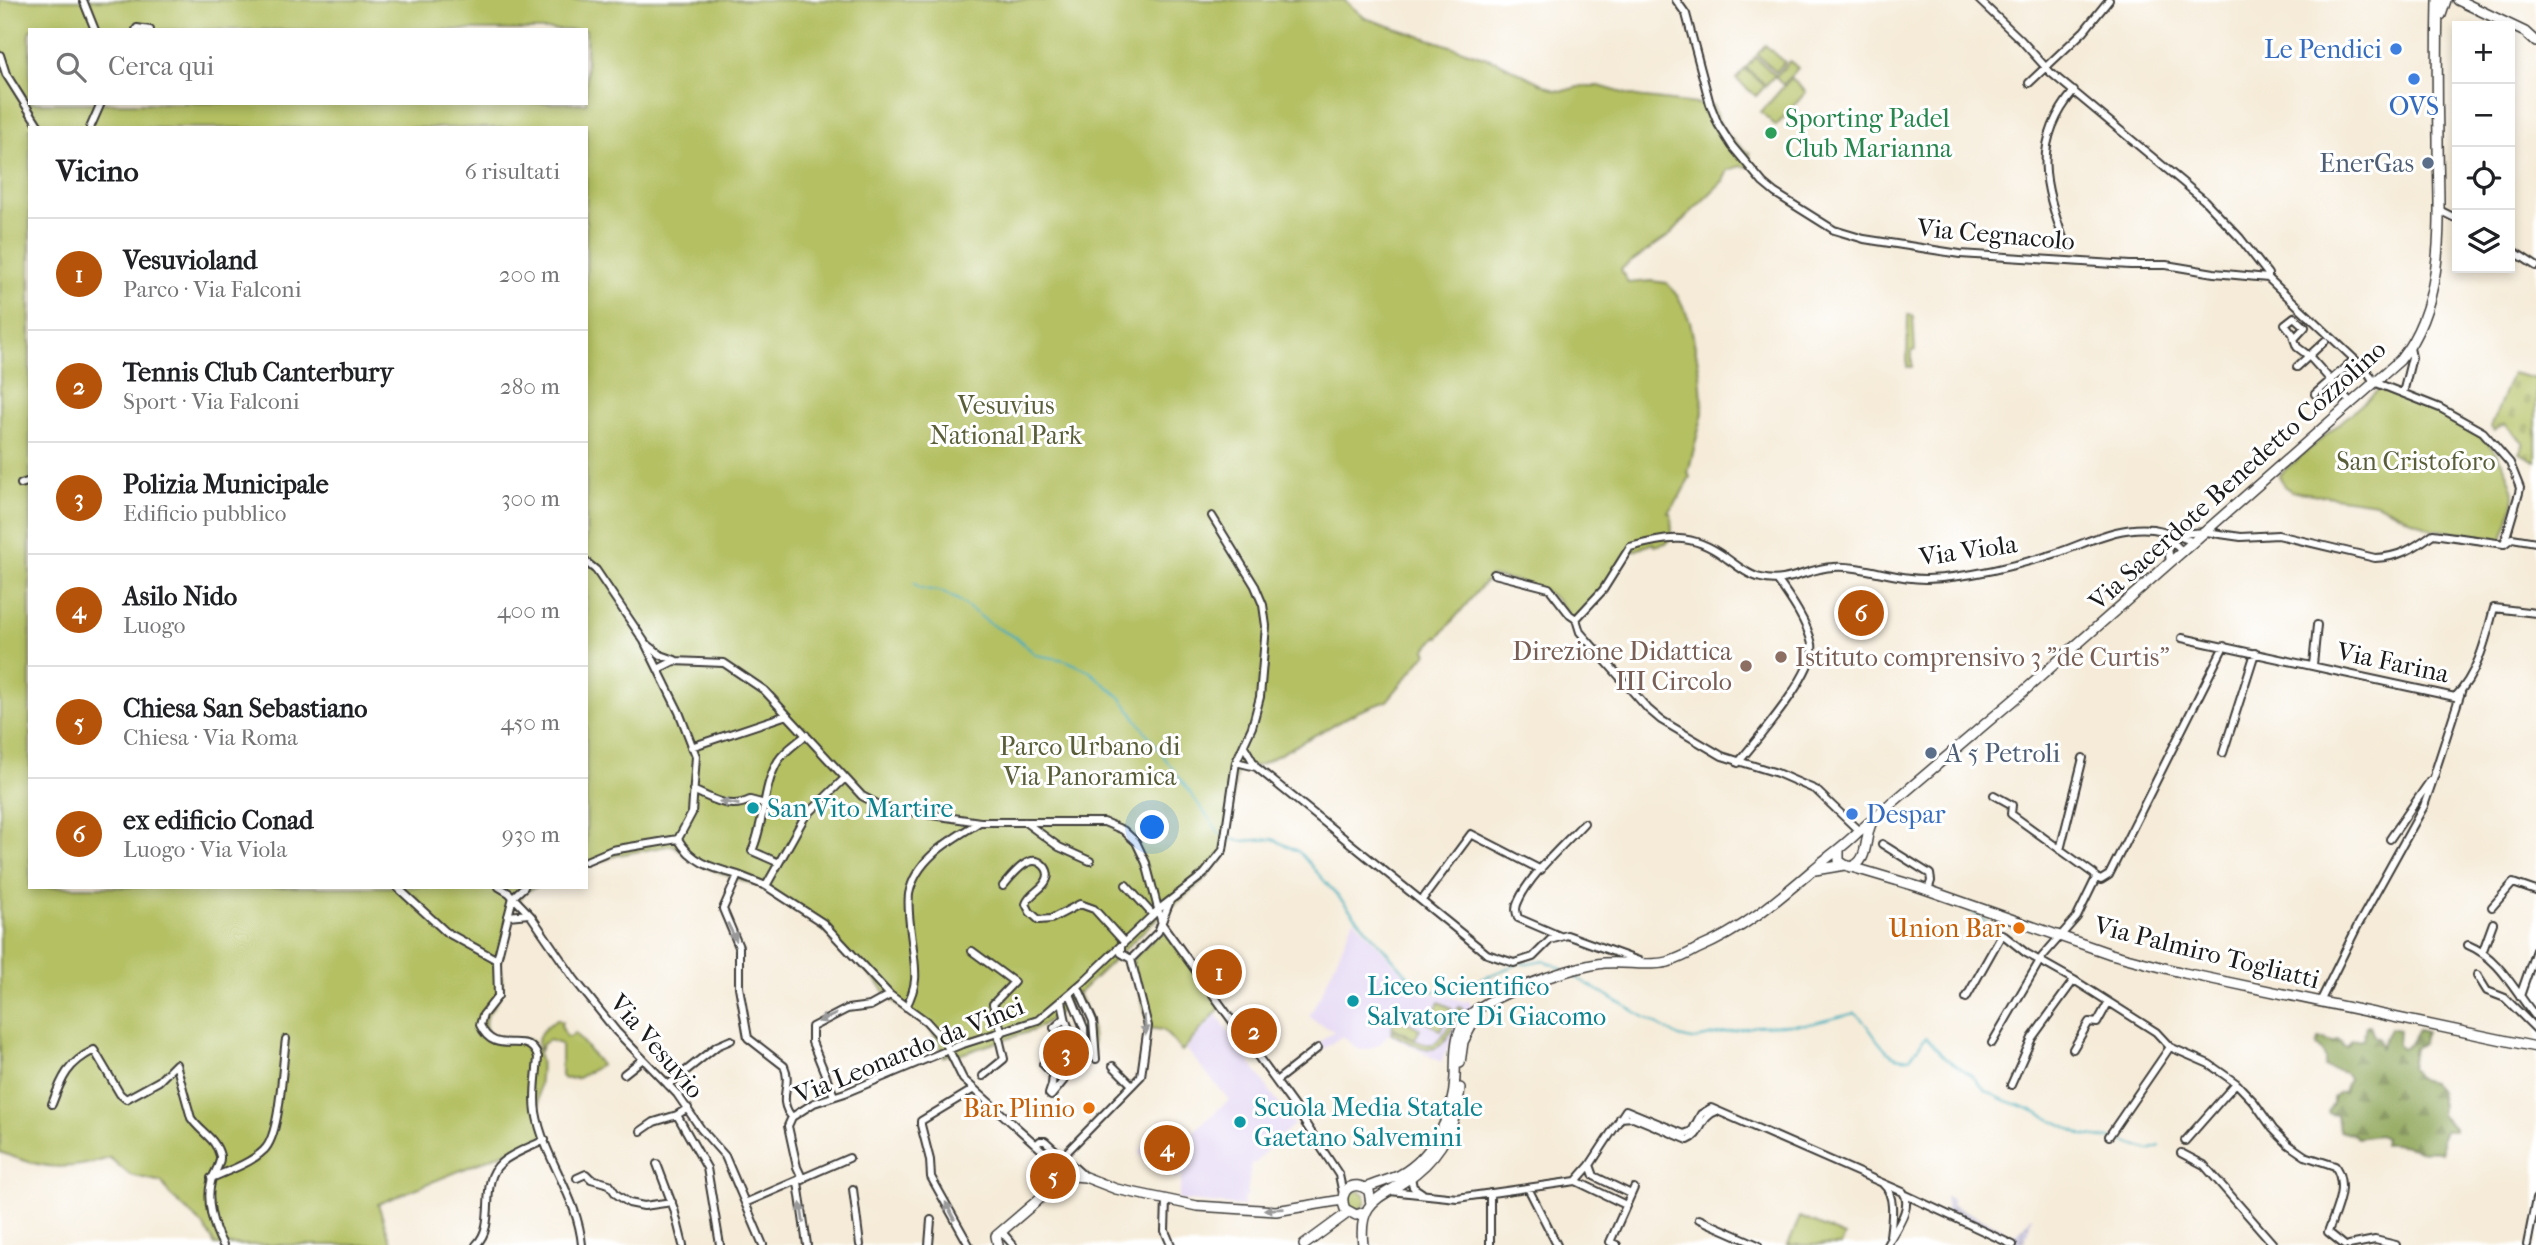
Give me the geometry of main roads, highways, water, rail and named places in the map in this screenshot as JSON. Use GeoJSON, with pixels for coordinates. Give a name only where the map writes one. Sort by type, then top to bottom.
{"type":"FeatureCollection","features":[{"type":"Feature","properties":{"kind":"main road","name":"Via Sacerdote Benedetto Cozzolino"},"geometry":{"type":"LineString","coordinates":[[1848,842],[1862,834],[1873,819],[2206,532],[2400,360],[2410,348],[2432,290],[2439,237],[2438,0]]}},
{"type":"Feature","properties":{"kind":"main road","name":"Via Sacerdote Benedetto Cozzolino"},"geometry":{"type":"LineString","coordinates":[[2438,24],[2446,0]]}},
{"type":"Feature","properties":{"kind":"main road"},"geometry":{"type":"LineString","coordinates":[[2458,0],[2525,32],[2536,42]]}},
{"type":"Feature","properties":{"kind":"main road"},"geometry":{"type":"LineString","coordinates":[[1862,834],[1867,866],[1874,873]]}},
{"type":"Feature","properties":{"kind":"main road"},"geometry":{"type":"LineString","coordinates":[[998,1245],[996,1237],[1063,1173],[1197,1206],[1276,1210],[1342,1197],[1348,1188],[1398,1176],[1422,1158],[1443,1128],[1453,1096],[1456,1039],[1466,1019],[1488,1002],[1568,973],[1607,963],[1646,964],[1669,961],[1741,929],[1848,842],[1857,842],[1864,852]]}},
{"type":"Feature","properties":{"kind":"main road"},"geometry":{"type":"LineString","coordinates":[[1839,851],[1839,861],[1847,866]]}},
{"type":"Feature","properties":{"kind":"main road"},"geometry":{"type":"LineString","coordinates":[[1813,871],[1859,864],[1864,852]]}},
{"type":"Feature","properties":{"kind":"main road","name":"Via Palmiro Togliatti"},"geometry":{"type":"LineString","coordinates":[[1847,866],[1928,890],[2111,954],[2184,973],[2536,1047]]}},
{"type":"Feature","properties":{"kind":"main road"},"geometry":{"type":"LineString","coordinates":[[1363,1245],[1361,1225],[1371,1203],[1411,1177],[1433,1156],[1450,1131],[1458,1101],[1463,1042],[1473,1019],[1488,1002]]}},
{"type":"Feature","properties":{"kind":"main road"},"geometry":{"type":"LineString","coordinates":[[1361,1186],[1371,1195],[1371,1203]]}},
{"type":"Feature","properties":{"kind":"main road"},"geometry":{"type":"LineString","coordinates":[[1342,1197],[1350,1213],[1361,1225]]}},
{"type":"Feature","properties":{"kind":"main road"},"geometry":{"type":"LineString","coordinates":[[1304,1245],[1350,1213],[1365,1212]]}},
{"type":"Feature","properties":{"kind":"waterway"},"geometry":{"type":"LineString","coordinates":[[914,583],[920,588],[943,592],[958,600],[995,627],[1017,638],[1036,655],[1065,660],[1088,670],[1121,698],[1221,835]]}},
{"type":"Feature","properties":{"kind":"waterway"},"geometry":{"type":"LineString","coordinates":[[1226,838],[1241,841],[1273,839],[1299,852],[1416,985],[1426,990],[1438,991],[1465,986],[1516,965]]}},
{"type":"Feature","properties":{"kind":"waterway"},"geometry":{"type":"LineString","coordinates":[[1968,909],[2001,933]]}},
{"type":"Feature","properties":{"kind":"waterway"},"geometry":{"type":"LineString","coordinates":[[1522,964],[1544,960],[1562,969]]}},
{"type":"Feature","properties":{"kind":"waterway"},"geometry":{"type":"LineString","coordinates":[[1570,974],[1679,1037],[1692,1040],[1756,1026],[1810,1024],[1855,1013],[1892,1055],[1910,1058],[1926,1037],[1944,1057],[1999,1098],[2032,1110],[2083,1135],[2123,1141],[2149,1150],[2160,1146]]}},
{"type":"Feature","properties":{"kind":"place","name":"Le Pendici"},"geometry":{"type":"Point","coordinates":[2396,49]}},
{"type":"Feature","properties":{"kind":"place","name":"OVS"},"geometry":{"type":"Point","coordinates":[2414,79]}},
{"type":"Feature","properties":{"kind":"place","name":"Sporting Padel Club Marianna"},"geometry":{"type":"Point","coordinates":[1771,133]}},
{"type":"Feature","properties":{"kind":"place","name":"EnerGas"},"geometry":{"type":"Point","coordinates":[2428,163]}},
{"type":"Feature","properties":{"kind":"place","name":"ex edificio Conad"},"geometry":{"type":"Point","coordinates":[1861,613]}},
{"type":"Feature","properties":{"kind":"place","name":"Istituto comprensivo 3 \"de Curtis\""},"geometry":{"type":"Point","coordinates":[1781,657]}},
{"type":"Feature","properties":{"kind":"place","name":"Direzione Didattica III Circolo"},"geometry":{"type":"Point","coordinates":[1746,666]}},
{"type":"Feature","properties":{"kind":"place","name":"A 5 Petroli"},"geometry":{"type":"Point","coordinates":[1931,753]}},
{"type":"Feature","properties":{"kind":"place","name":"San Vito Martire"},"geometry":{"type":"Point","coordinates":[753,808]}},
{"type":"Feature","properties":{"kind":"place","name":"Despar"},"geometry":{"type":"Point","coordinates":[1852,814]}},
{"type":"Feature","properties":{"kind":"place","name":"Union Bar"},"geometry":{"type":"Point","coordinates":[2019,928]}},
{"type":"Feature","properties":{"kind":"place","name":"Vesuvioland"},"geometry":{"type":"Point","coordinates":[1219,972]}},
{"type":"Feature","properties":{"kind":"place","name":"Liceo Scientifico Salvatore Di Giacomo"},"geometry":{"type":"Point","coordinates":[1353,1001]}},
{"type":"Feature","properties":{"kind":"place","name":"Tennis Club Canterbury"},"geometry":{"type":"Point","coordinates":[1254,1031]}},
{"type":"Feature","properties":{"kind":"place","name":"Polizia Municipale"},"geometry":{"type":"Point","coordinates":[1066,1053]}},
{"type":"Feature","properties":{"kind":"place","name":"Bar Plinio"},"geometry":{"type":"Point","coordinates":[1089,1108]}},
{"type":"Feature","properties":{"kind":"place","name":"Scuola Media Statale Gaetano Salvemini"},"geometry":{"type":"Point","coordinates":[1240,1122]}},
{"type":"Feature","properties":{"kind":"place","name":"Asilo Nido"},"geometry":{"type":"Point","coordinates":[1167,1148]}},
{"type":"Feature","properties":{"kind":"place","name":"Chiesa San Sebastiano"},"geometry":{"type":"Point","coordinates":[1053,1176]}},
{"type":"Feature","properties":{"kind":"park label","name":"Vesuvius National Park"},"geometry":{"type":"Point","coordinates":[1006,420]}},
{"type":"Feature","properties":{"kind":"park label","name":"San Cristoforo"},"geometry":{"type":"Point","coordinates":[2416,461]}},
{"type":"Feature","properties":{"kind":"park label","name":"Parco Urbano di Via Panoramica"},"geometry":{"type":"Point","coordinates":[1090,761]}}]}
